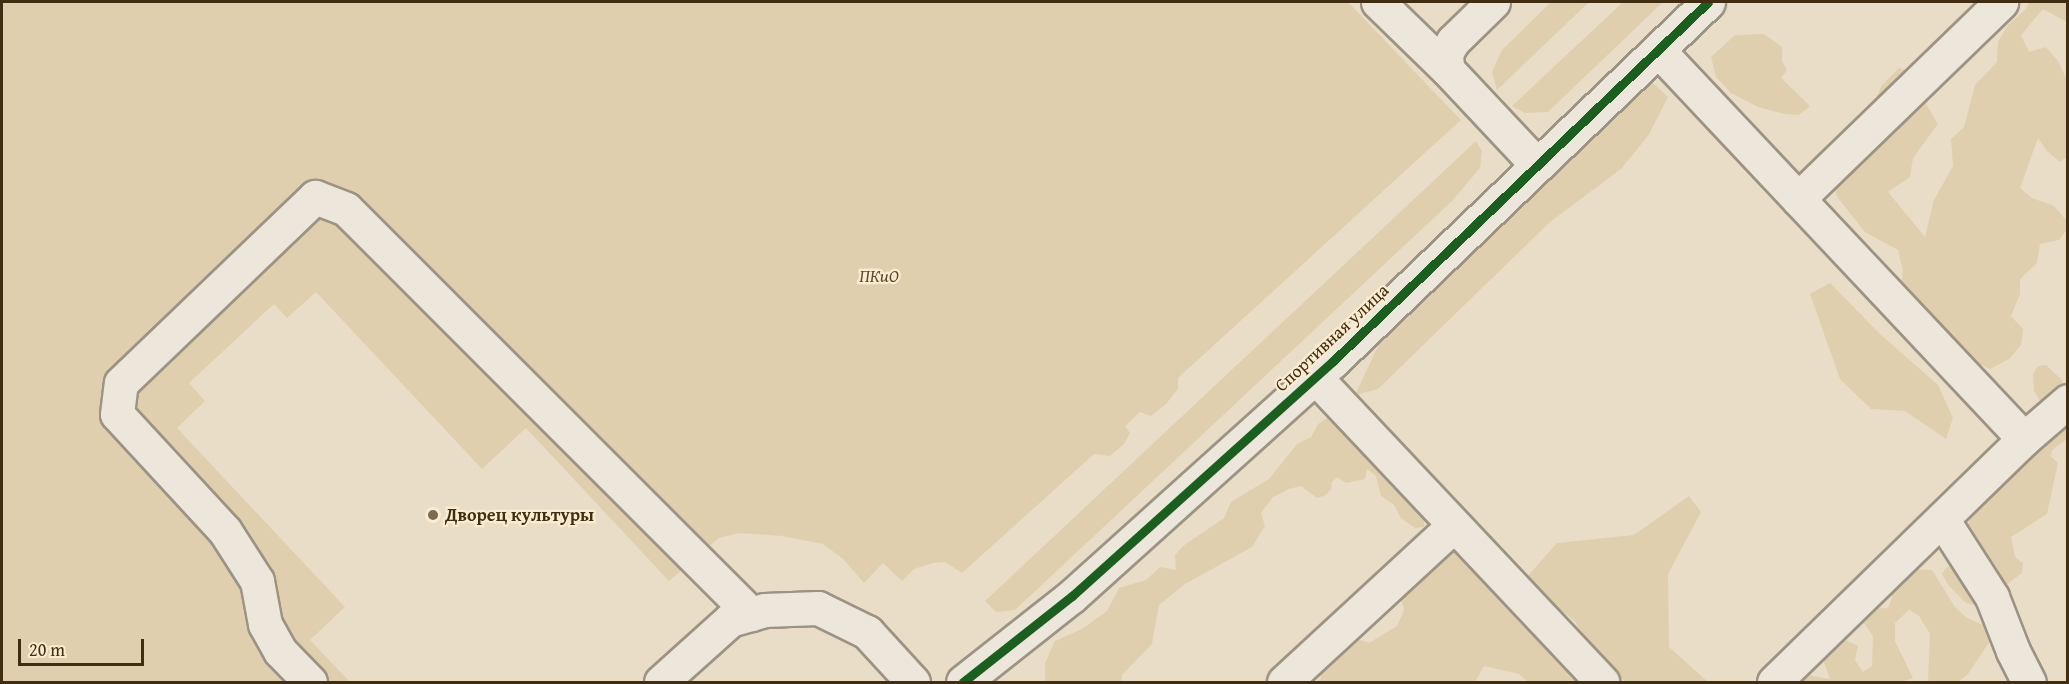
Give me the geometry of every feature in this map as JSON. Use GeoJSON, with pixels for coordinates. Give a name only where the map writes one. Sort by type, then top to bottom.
{"type":"FeatureCollection","features":[{"type":"Feature","properties":{"kind":"street"},"geometry":{"type":"LineString","coordinates":[[1378,2],[1447,69],[1537,165]]}},
{"type":"Feature","properties":{"kind":"street"},"geometry":{"type":"LineString","coordinates":[[1447,69],[1446,53],[1453,40],[1493,2]]}},
{"type":"Feature","properties":{"kind":"street","name":"Спортивная улица"},"geometry":{"type":"LineString","coordinates":[[963,682],[1072,596],[1315,377],[1708,2]]}},
{"type":"Feature","properties":{"kind":"street"},"geometry":{"type":"LineString","coordinates":[[1798,199],[2001,2]]}},
{"type":"Feature","properties":{"kind":"street"},"geometry":{"type":"LineString","coordinates":[[1658,50],[2024,439]]}},
{"type":"Feature","properties":{"kind":"street"},"geometry":{"type":"LineString","coordinates":[[310,682],[280,651],[265,624],[257,581],[225,531],[117,414],[121,383],[315,197],[346,209],[751,614]]}},
{"type":"Feature","properties":{"kind":"street"},"geometry":{"type":"LineString","coordinates":[[1315,377],[1602,682]]}},
{"type":"Feature","properties":{"kind":"street"},"geometry":{"type":"LineString","coordinates":[[1774,682],[2024,439],[2067,401]]}},
{"type":"Feature","properties":{"kind":"street"},"geometry":{"type":"LineString","coordinates":[[1942,519],[1992,597],[2013,651],[2029,682]]}},
{"type":"Feature","properties":{"kind":"street"},"geometry":{"type":"LineString","coordinates":[[1284,682],[1454,525]]}},
{"type":"Feature","properties":{"kind":"street"},"geometry":{"type":"LineString","coordinates":[[661,682],[730,620],[764,610],[818,608],[867,632],[914,682]]}},
{"type":"Feature","properties":{"kind":"green space","name":"ПКиО"},"geometry":{"type":"Polygon","coordinates":[[[2,2],[1348,2],[1461,120],[1178,378],[1178,389],[1166,404],[1151,416],[1140,412],[1125,426],[1130,433],[1124,444],[1110,456],[1094,454],[962,573],[945,562],[933,563],[914,569],[902,581],[883,563],[864,583],[843,559],[823,544],[782,536],[739,533],[719,538],[669,581],[526,428],[482,469],[316,292],[287,318],[274,304],[189,383],[205,401],[177,428],[345,607],[310,640],[350,682],[2,682],[2,2]]]}},
{"type":"Feature","properties":{"kind":"green space"},"geometry":{"type":"Polygon","coordinates":[[[1551,2],[1589,2],[1497,90],[1492,72],[1502,50],[1551,2]]]}},
{"type":"Feature","properties":{"kind":"green space"},"geometry":{"type":"Polygon","coordinates":[[[1623,2],[1663,2],[1548,112],[1525,113],[1512,106],[1623,2]]]}},
{"type":"Feature","properties":{"kind":"green space"},"geometry":{"type":"Polygon","coordinates":[[[2029,2],[2067,2],[2067,22],[2043,9],[2021,35],[2029,52],[2046,47],[2058,61],[2067,80],[2067,157],[2060,162],[2047,151],[2038,138],[2020,188],[2032,198],[2054,206],[2067,221],[2067,229],[2059,240],[2040,244],[2037,263],[2020,279],[2020,294],[2011,316],[2023,329],[2021,345],[2009,359],[1990,369],[1959,354],[1900,293],[1903,271],[1898,250],[1865,232],[1838,198],[1827,171],[1867,116],[1882,85],[1899,68],[1906,70],[1938,124],[1913,158],[1910,177],[1888,192],[1925,237],[1934,200],[1953,166],[1951,139],[1964,127],[1975,85],[1997,62],[1998,42],[2008,25],[2026,9],[2029,2]]]}},
{"type":"Feature","properties":{"kind":"green space"},"geometry":{"type":"Polygon","coordinates":[[[1764,34],[1782,47],[1782,61],[1787,70],[1781,78],[1810,106],[1799,115],[1758,107],[1731,93],[1716,77],[1711,57],[1735,35],[1764,34]]]}},
{"type":"Feature","properties":{"kind":"green space"},"geometry":{"type":"Polygon","coordinates":[[[1652,82],[1668,97],[1648,136],[1621,169],[1550,222],[1378,389],[1355,395],[1382,338],[1431,292],[1479,239],[1590,130],[1652,82]]]}},
{"type":"Feature","properties":{"kind":"green space"},"geometry":{"type":"Polygon","coordinates":[[[1476,141],[1482,151],[1480,168],[1452,201],[1015,610],[996,612],[985,601],[1476,141]]]}},
{"type":"Feature","properties":{"kind":"green space"},"geometry":{"type":"Polygon","coordinates":[[[1830,283],[1881,335],[1938,385],[1953,418],[1946,439],[1905,411],[1871,409],[1840,379],[1810,294],[1830,283]]]}},
{"type":"Feature","properties":{"kind":"green space"},"geometry":{"type":"Polygon","coordinates":[[[2046,365],[2061,379],[2067,393],[2067,439],[2052,450],[2051,457],[2058,463],[2047,514],[2011,537],[2015,557],[2023,563],[2022,573],[1978,606],[1966,603],[1949,586],[1942,574],[1946,568],[1959,561],[1970,516],[1984,498],[2043,405],[2034,391],[2033,374],[2038,366],[2046,365]]]}},
{"type":"Feature","properties":{"kind":"green space"},"geometry":{"type":"Polygon","coordinates":[[[1336,412],[1424,511],[1424,527],[1415,528],[1401,518],[1394,505],[1381,496],[1376,476],[1367,469],[1365,479],[1346,483],[1337,477],[1332,482],[1331,490],[1317,498],[1301,486],[1289,489],[1273,497],[1261,513],[1265,526],[1252,547],[1185,584],[1159,605],[1152,644],[1122,675],[1121,682],[1045,682],[1045,663],[1055,641],[1082,629],[1107,611],[1119,588],[1146,580],[1160,567],[1176,570],[1175,555],[1183,546],[1224,518],[1231,502],[1269,479],[1297,444],[1311,437],[1318,424],[1336,412]]]}},
{"type":"Feature","properties":{"kind":"green space"},"geometry":{"type":"Polygon","coordinates":[[[1689,496],[1701,512],[1668,574],[1669,647],[1708,682],[1626,682],[1591,654],[1575,621],[1525,579],[1557,543],[1634,535],[1689,496]]]}},
{"type":"Feature","properties":{"kind":"green space"},"geometry":{"type":"Polygon","coordinates":[[[1449,545],[1469,554],[1602,682],[1528,682],[1519,674],[1484,666],[1475,682],[1314,682],[1321,679],[1320,660],[1351,637],[1369,643],[1397,626],[1404,610],[1398,588],[1422,565],[1442,562],[1449,545]]]}},
{"type":"Feature","properties":{"kind":"green space"},"geometry":{"type":"Polygon","coordinates":[[[1912,569],[1932,570],[1955,607],[1967,618],[1983,625],[1992,638],[1968,674],[1958,682],[1930,682],[1928,680],[1930,634],[1919,616],[1909,610],[1895,623],[1895,641],[1913,678],[1901,682],[1783,682],[1802,674],[1830,679],[1820,651],[1839,637],[1858,646],[1855,660],[1863,672],[1872,666],[1873,636],[1861,619],[1862,609],[1888,608],[1892,598],[1887,587],[1912,569]]]}},
{"type":"Feature","properties":{"kind":"cycle path"},"geometry":{"type":"LineString","coordinates":[[963,682],[1072,596],[1333,361],[1708,2]]}},
{"type":"Feature","properties":{"kind":"place","name":"Дворец культуры"},"geometry":{"type":"Point","coordinates":[433,515]}}]}
